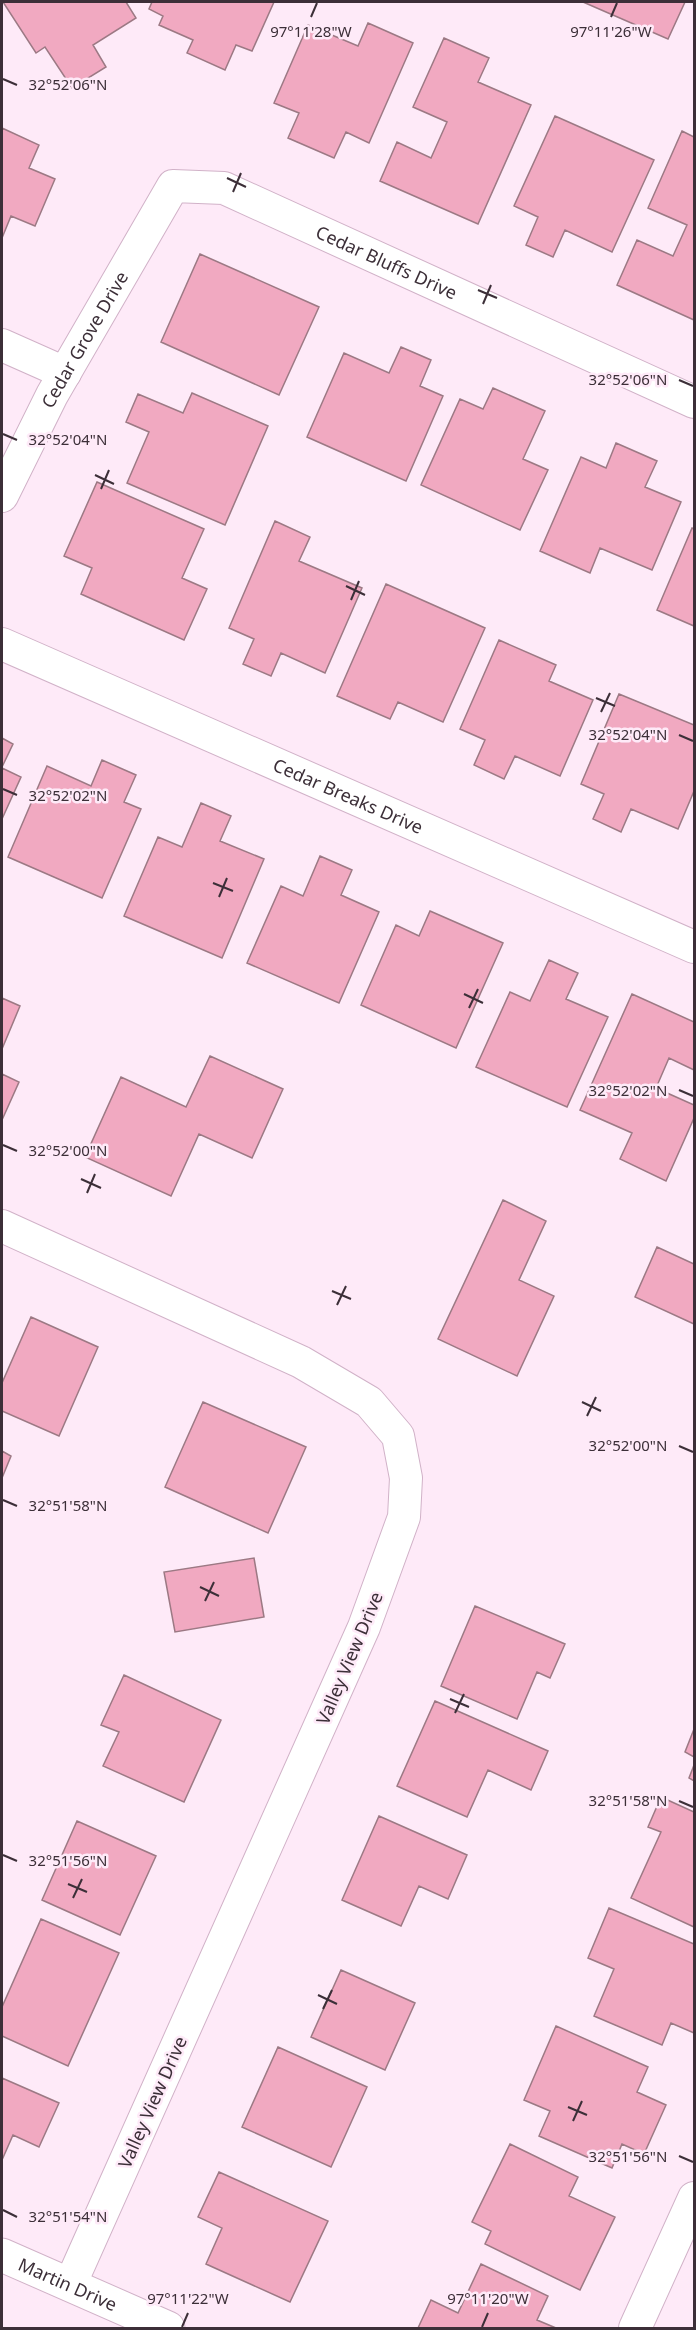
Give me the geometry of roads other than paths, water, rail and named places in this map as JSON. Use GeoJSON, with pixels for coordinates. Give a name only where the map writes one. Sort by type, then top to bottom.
{"type":"FeatureCollection","features":[{"type":"Feature","properties":{"kind":"street","name":"Cedar Grove Drive"},"geometry":{"type":"LineString","coordinates":[[2,496],[65,373],[173,186]]}},
{"type":"Feature","properties":{"kind":"street","name":"Cedar Bluffs Drive"},"geometry":{"type":"LineString","coordinates":[[173,186],[224,188],[694,402]]}},
{"type":"Feature","properties":{"kind":"street"},"geometry":{"type":"LineString","coordinates":[[2,345],[65,373]]}},
{"type":"Feature","properties":{"kind":"street","name":"Cedar Breaks Drive"},"geometry":{"type":"LineString","coordinates":[[2,644],[694,946]]}},
{"type":"Feature","properties":{"kind":"street","name":"Valley View Drive"},"geometry":{"type":"LineString","coordinates":[[2,1226],[300,1362],[369,1402],[398,1436],[406,1478],[405,1517],[364,1627],[70,2285]]}},
{"type":"Feature","properties":{"kind":"street"},"geometry":{"type":"LineString","coordinates":[[635,2328],[694,2198]]}},
{"type":"Feature","properties":{"kind":"street","name":"Martin Drive"},"geometry":{"type":"LineString","coordinates":[[2,2255],[168,2328]]}}]}
